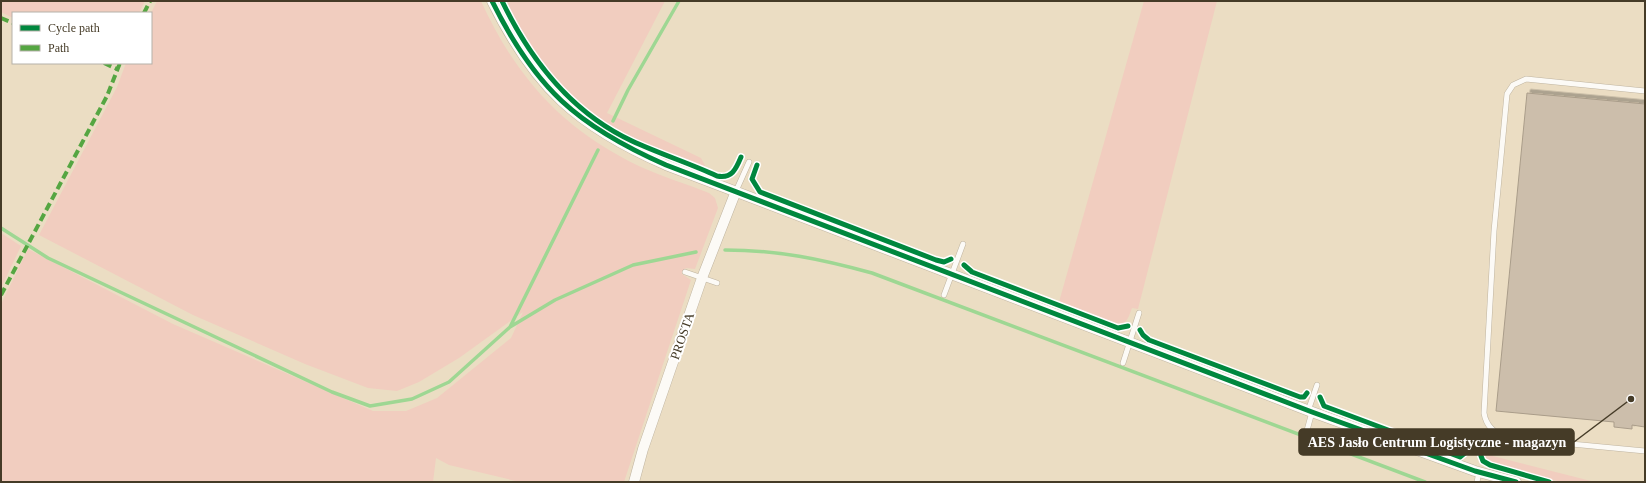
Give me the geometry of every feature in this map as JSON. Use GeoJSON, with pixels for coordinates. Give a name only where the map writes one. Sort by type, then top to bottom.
{"type":"FeatureCollection","features":[{"type":"Feature","properties":{"kind":"street"},"geometry":{"type":"LineString","coordinates":[[492,1],[507,31],[530,67],[556,96],[584,121],[635,152],[1478,477],[1516,482]]}},
{"type":"Feature","properties":{"kind":"street","name":"PROSTA"},"geometry":{"type":"LineString","coordinates":[[634,482],[643,449],[702,278],[736,191]]}},
{"type":"Feature","properties":{"kind":"lane"},"geometry":{"type":"LineString","coordinates":[[1645,91],[1526,79],[1512,85],[1507,94],[1494,231],[1484,413],[1485,420],[1492,429],[1508,438],[1645,451]]}},
{"type":"Feature","properties":{"kind":"lane"},"geometry":{"type":"LineString","coordinates":[[736,191],[749,162]]}},
{"type":"Feature","properties":{"kind":"lane"},"geometry":{"type":"LineString","coordinates":[[944,295],[963,244]]}},
{"type":"Feature","properties":{"kind":"lane"},"geometry":{"type":"LineString","coordinates":[[685,272],[718,283]]}},
{"type":"Feature","properties":{"kind":"lane"},"geometry":{"type":"LineString","coordinates":[[1123,363],[1139,313]]}},
{"type":"Feature","properties":{"kind":"lane"},"geometry":{"type":"LineString","coordinates":[[1306,434],[1317,385]]}},
{"type":"Feature","properties":{"kind":"shaded area"},"geometry":{"type":"Polygon","coordinates":[[[1,1],[145,1],[140,12],[12,12],[12,18],[1,12],[1,1]]]}},
{"type":"Feature","properties":{"kind":"shaded area"},"geometry":{"type":"Polygon","coordinates":[[[157,1],[481,1],[495,29],[527,78],[545,99],[566,119],[588,137],[613,153],[649,171],[709,193],[715,198],[718,208],[695,269],[686,268],[682,274],[691,280],[624,482],[520,482],[449,465],[436,458],[433,482],[1,482],[1,304],[28,249],[173,324],[373,411],[406,411],[437,398],[511,338],[523,312],[459,358],[419,382],[397,391],[368,388],[305,364],[193,315],[39,235],[117,87],[126,64],[152,64],[152,12],[157,1]]]}},
{"type":"Feature","properties":{"kind":"shaded area"},"geometry":{"type":"Polygon","coordinates":[[[504,1],[665,1],[607,113],[701,158],[708,171],[667,155],[627,136],[588,110],[571,95],[540,61],[515,22],[504,1]]]}},
{"type":"Feature","properties":{"kind":"shaded area"},"geometry":{"type":"Polygon","coordinates":[[[1144,1],[1217,1],[1138,309],[1132,308],[1129,317],[1125,322],[1117,325],[1059,302],[1144,1]]]}},
{"type":"Feature","properties":{"kind":"shaded area"},"geometry":{"type":"Polygon","coordinates":[[[1,233],[21,246],[1,288],[1,233]]]}},
{"type":"Feature","properties":{"kind":"shaded area"},"geometry":{"type":"Polygon","coordinates":[[[1481,438],[1484,439],[1484,445],[1493,456],[1595,482],[1561,482],[1490,463],[1484,456],[1479,455],[1481,438]]]}},
{"type":"Feature","properties":{"kind":"building"},"geometry":{"type":"Polygon","coordinates":[[[1527,93],[1645,104],[1645,427],[1632,425],[1632,429],[1614,427],[1614,422],[1496,411],[1527,93]]]}},
{"type":"Feature","properties":{"kind":"waterway"},"geometry":{"type":"LineString","coordinates":[[613,121],[628,90],[679,1]]}},
{"type":"Feature","properties":{"kind":"waterway"},"geometry":{"type":"LineString","coordinates":[[510,327],[598,150]]}},
{"type":"Feature","properties":{"kind":"waterway"},"geometry":{"type":"LineString","coordinates":[[1,228],[48,258],[332,392],[370,406],[412,399],[449,382],[510,327],[555,300],[633,265],[696,252]]}},
{"type":"Feature","properties":{"kind":"waterway"},"geometry":{"type":"LineString","coordinates":[[725,250],[744,250],[799,256],[872,273],[1425,482]]}},
{"type":"Feature","properties":{"kind":"marked path"},"geometry":{"type":"LineString","coordinates":[[144,12],[150,1]]}},
{"type":"Feature","properties":{"kind":"marked path"},"geometry":{"type":"LineString","coordinates":[[1,18],[12,23]]}},
{"type":"Feature","properties":{"kind":"marked path"},"geometry":{"type":"LineString","coordinates":[[106,64],[117,69]]}},
{"type":"Feature","properties":{"kind":"marked path"},"geometry":{"type":"LineString","coordinates":[[1,295],[107,96],[120,64]]}},
{"type":"Feature","properties":{"kind":"cycle path"},"geometry":{"type":"LineString","coordinates":[[492,1],[525,58],[542,81],[562,101],[583,119],[607,135],[666,165],[1312,412],[1475,471],[1516,482]]}},
{"type":"Feature","properties":{"kind":"cycle path"},"geometry":{"type":"LineString","coordinates":[[502,1],[513,23],[526,43],[555,82],[572,100],[610,129],[643,146],[717,176],[722,177],[733,172],[741,157]]}},
{"type":"Feature","properties":{"kind":"cycle path"},"geometry":{"type":"LineString","coordinates":[[757,165],[752,179],[760,192],[936,260],[944,262],[951,259]]}},
{"type":"Feature","properties":{"kind":"cycle path"},"geometry":{"type":"LineString","coordinates":[[964,265],[972,272],[1118,328],[1128,326]]}},
{"type":"Feature","properties":{"kind":"cycle path"},"geometry":{"type":"LineString","coordinates":[[1140,330],[1149,340],[1300,397],[1304,397],[1307,393]]}},
{"type":"Feature","properties":{"kind":"cycle path"},"geometry":{"type":"LineString","coordinates":[[1320,397],[1324,406],[1460,457],[1466,452]]}},
{"type":"Feature","properties":{"kind":"cycle path"},"geometry":{"type":"LineString","coordinates":[[1481,456],[1483,461],[1490,465],[1549,482]]}},
{"type":"Feature","properties":{"kind":"place","name":"AES Jasło Centrum Logistyczne - magazyn"},"geometry":{"type":"Point","coordinates":[1631,399]}}]}
